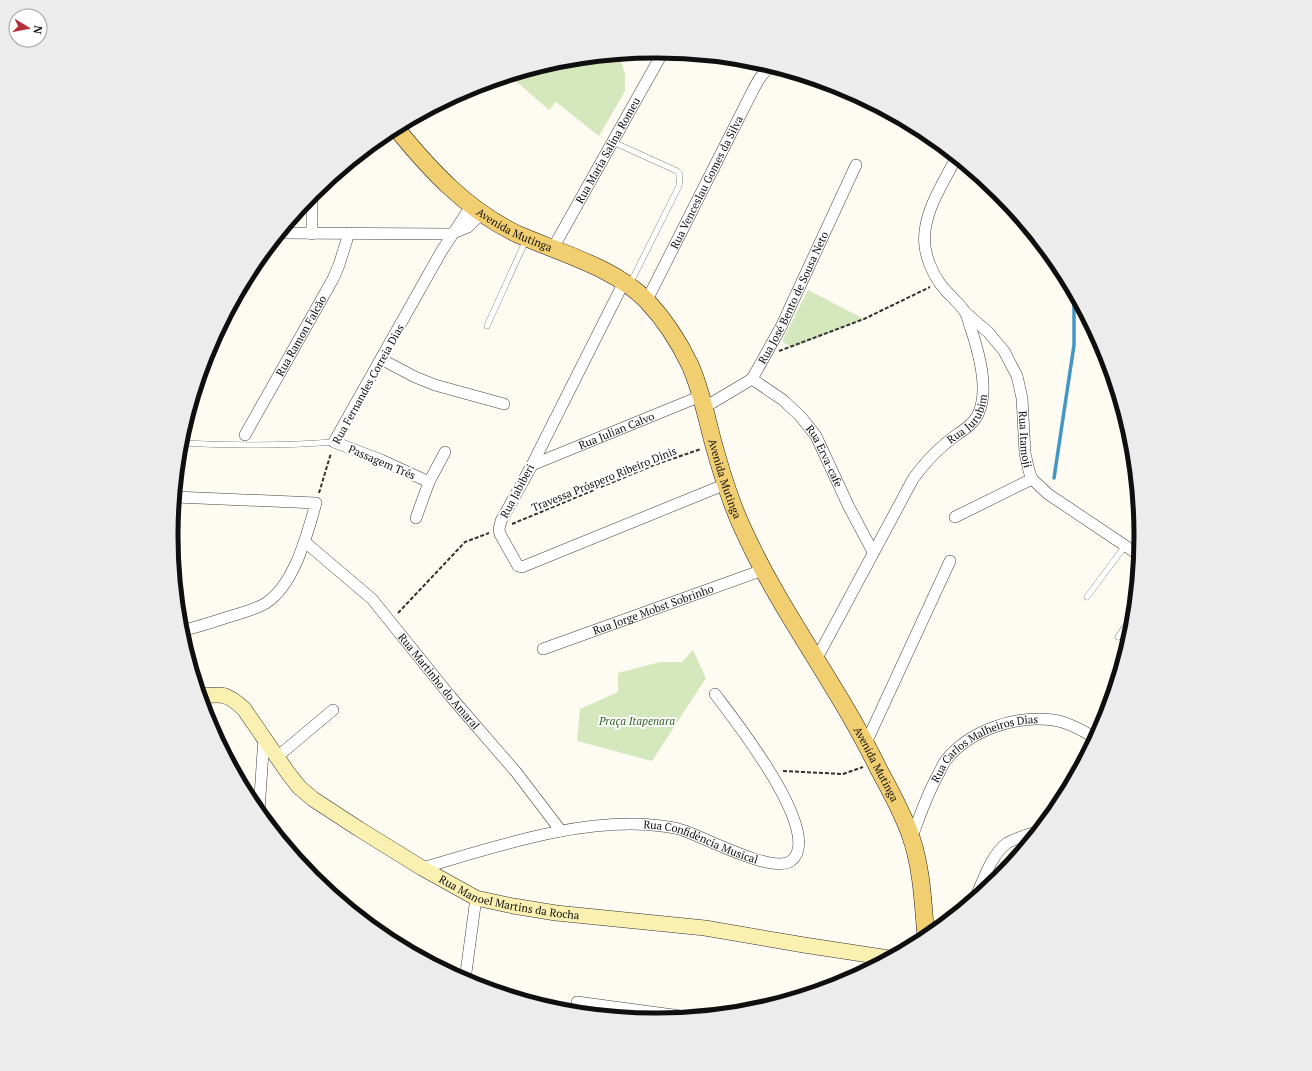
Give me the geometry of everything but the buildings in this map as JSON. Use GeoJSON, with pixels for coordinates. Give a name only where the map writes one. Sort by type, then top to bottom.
{"type":"FeatureCollection","features":[{"type":"Feature","properties":{"kind":"main road","name":"Avenida Mutinga"},"geometry":{"type":"LineString","coordinates":[[400,133],[419,157],[458,195],[476,210],[516,233],[580,259],[626,284],[647,300],[677,340],[691,367],[703,402],[726,484],[742,528],[763,570],[866,743],[912,837],[920,875],[925,930]]}},
{"type":"Feature","properties":{"kind":"main road","name":"Rua Manoel Martins da Rocha"},"geometry":{"type":"LineString","coordinates":[[206,695],[219,694],[232,698],[244,709],[299,787],[313,799],[422,868],[476,898],[556,913],[705,928],[804,946],[880,957]]}},
{"type":"Feature","properties":{"kind":"street","name":"Rua Maria Salina Romeu"},"geometry":{"type":"LineString","coordinates":[[553,248],[660,58]]}},
{"type":"Feature","properties":{"kind":"street","name":"Rua Venceslau Gomes da Silva"},"geometry":{"type":"LineString","coordinates":[[647,300],[749,98],[765,71]]}},
{"type":"Feature","properties":{"kind":"street","name":"Rua Jurubim"},"geometry":{"type":"LineString","coordinates":[[816,660],[913,479],[925,462],[974,420],[979,413],[981,406],[983,385],[980,356],[965,312],[939,282],[927,258],[924,245],[925,229],[930,209],[954,162]]}},
{"type":"Feature","properties":{"kind":"street","name":"Rua José Bento de Sousa Neto"},"geometry":{"type":"LineString","coordinates":[[703,402],[752,379],[781,327],[856,165]]}},
{"type":"Feature","properties":{"kind":"street"},"geometry":{"type":"LineString","coordinates":[[312,205],[312,234]]}},
{"type":"Feature","properties":{"kind":"street"},"geometry":{"type":"LineString","coordinates":[[287,233],[451,234],[468,226],[476,210]]}},
{"type":"Feature","properties":{"kind":"street","name":"Rua Ramon Falcão"},"geometry":{"type":"LineString","coordinates":[[245,435],[333,279],[349,233]]}},
{"type":"Feature","properties":{"kind":"street","name":"Rua Fernandes Correia Dias"},"geometry":{"type":"LineString","coordinates":[[334,442],[451,234]]}},
{"type":"Feature","properties":{"kind":"street","name":"Rua Jabiberi"},"geometry":{"type":"LineString","coordinates":[[626,284],[532,465],[501,521],[499,529],[518,566],[522,567],[726,484]]}},
{"type":"Feature","properties":{"kind":"street","name":"Rua Itamoji"},"geometry":{"type":"LineString","coordinates":[[965,312],[988,332],[1004,351],[1017,376],[1022,398],[1025,453],[1032,479],[1048,494],[1133,551]]}},
{"type":"Feature","properties":{"kind":"street"},"geometry":{"type":"LineString","coordinates":[[381,359],[415,377],[435,385],[504,404]]}},
{"type":"Feature","properties":{"kind":"street","name":"Rua Erva-cafe"},"geometry":{"type":"LineString","coordinates":[[752,379],[783,400],[801,417],[816,436],[849,507],[873,552]]}},
{"type":"Feature","properties":{"kind":"street","name":"Rua Julian Calvo"},"geometry":{"type":"LineString","coordinates":[[532,465],[703,402]]}},
{"type":"Feature","properties":{"kind":"street","name":"Passagem Três"},"geometry":{"type":"LineString","coordinates":[[334,442],[381,460],[429,482]]}},
{"type":"Feature","properties":{"kind":"street"},"geometry":{"type":"LineString","coordinates":[[416,518],[429,482],[445,452]]}},
{"type":"Feature","properties":{"kind":"street"},"geometry":{"type":"LineString","coordinates":[[955,517],[1032,479]]}},
{"type":"Feature","properties":{"kind":"street"},"geometry":{"type":"LineString","coordinates":[[181,497],[316,503],[305,542],[286,581],[277,593],[266,603],[252,609],[188,629]]}},
{"type":"Feature","properties":{"kind":"street","name":"Rua Martinho do Amaral"},"geometry":{"type":"LineString","coordinates":[[305,542],[372,599],[451,697],[516,772],[561,831]]}},
{"type":"Feature","properties":{"kind":"street"},"geometry":{"type":"LineString","coordinates":[[866,743],[950,561]]}},
{"type":"Feature","properties":{"kind":"street","name":"Rua Jorge Mobst Sobrinho"},"geometry":{"type":"LineString","coordinates":[[543,649],[763,570]]}},
{"type":"Feature","properties":{"kind":"street","name":"Rua Confidência Musical"},"geometry":{"type":"LineString","coordinates":[[422,868],[492,848],[561,831],[634,824],[661,826],[684,830],[746,856],[767,862],[786,863],[791,861],[797,853],[799,844],[792,812],[770,770],[715,694]]}},
{"type":"Feature","properties":{"kind":"street"},"geometry":{"type":"LineString","coordinates":[[277,757],[333,710]]}},
{"type":"Feature","properties":{"kind":"street","name":"Rua Carlos Malheiros Dias"},"geometry":{"type":"LineString","coordinates":[[912,837],[929,790],[946,760],[961,744],[1004,724],[1032,718],[1054,720],[1073,726],[1089,735]]}},
{"type":"Feature","properties":{"kind":"street"},"geometry":{"type":"LineString","coordinates":[[260,802],[264,737]]}},
{"type":"Feature","properties":{"kind":"street"},"geometry":{"type":"LineString","coordinates":[[980,886],[999,850],[1008,843],[1028,835]]}},
{"type":"Feature","properties":{"kind":"street"},"geometry":{"type":"LineString","coordinates":[[466,974],[476,898]]}},
{"type":"Feature","properties":{"kind":"street"},"geometry":{"type":"LineString","coordinates":[[577,1002],[646,1013]]}},
{"type":"Feature","properties":{"kind":"lane"},"geometry":{"type":"LineString","coordinates":[[613,142],[677,171],[680,175],[679,186],[626,284]]}},
{"type":"Feature","properties":{"kind":"lane"},"geometry":{"type":"LineString","coordinates":[[488,326],[527,238]]}},
{"type":"Feature","properties":{"kind":"lane"},"geometry":{"type":"LineString","coordinates":[[188,443],[288,446],[334,442]]}},
{"type":"Feature","properties":{"kind":"lane"},"geometry":{"type":"LineString","coordinates":[[1088,597],[1125,546]]}},
{"type":"Feature","properties":{"kind":"lane"},"geometry":{"type":"LineString","coordinates":[[1118,637],[1124,628]]}},
{"type":"Feature","properties":{"kind":"path"},"geometry":{"type":"LineString","coordinates":[[765,356],[792,348],[864,319],[939,282]]}},
{"type":"Feature","properties":{"kind":"path","name":"Rua Fernandes Correia Dias"},"geometry":{"type":"LineString","coordinates":[[316,503],[334,442]]}},
{"type":"Feature","properties":{"kind":"path","name":"Travessa Próspero Ribeiro Dinis"},"geometry":{"type":"LineString","coordinates":[[390,621],[465,542],[654,466],[693,452]]}},
{"type":"Feature","properties":{"kind":"path"},"geometry":{"type":"LineString","coordinates":[[770,770],[843,774],[875,762]]}},
{"type":"Feature","properties":{"kind":"green space"},"geometry":{"type":"Polygon","coordinates":[[[620,59],[625,74],[625,91],[599,136],[556,102],[549,110],[514,80],[563,67],[620,59]]]}},
{"type":"Feature","properties":{"kind":"green space"},"geometry":{"type":"Polygon","coordinates":[[[808,290],[864,319],[792,348],[782,341],[808,290]]]}},
{"type":"Feature","properties":{"kind":"green space","name":"Praça Itapenara"},"geometry":{"type":"Polygon","coordinates":[[[693,650],[706,678],[652,761],[577,741],[580,709],[618,692],[618,673],[660,662],[682,662],[693,650]]]}},
{"type":"Feature","properties":{"kind":"waterway"},"geometry":{"type":"LineString","coordinates":[[1054,478],[1074,345],[1074,305]]}}]}
